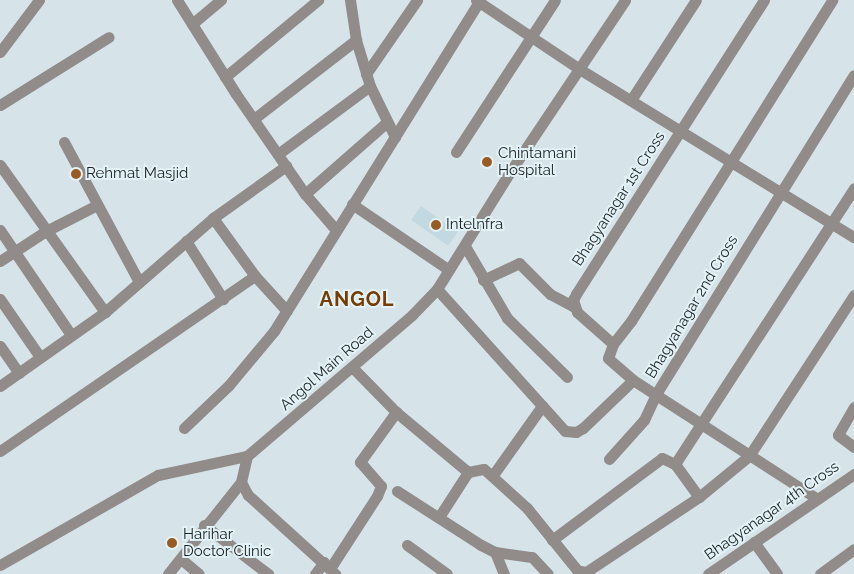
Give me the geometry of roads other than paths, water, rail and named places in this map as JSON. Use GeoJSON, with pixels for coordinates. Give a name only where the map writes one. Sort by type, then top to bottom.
{"type":"FeatureCollection","features":[{"type":"Feature","properties":{"kind":"street"},"geometry":{"type":"LineString","coordinates":[[0,52],[39,0]]}},
{"type":"Feature","properties":{"kind":"street"},"geometry":{"type":"LineString","coordinates":[[177,0],[226,77],[305,194],[336,230]]}},
{"type":"Feature","properties":{"kind":"street"},"geometry":{"type":"LineString","coordinates":[[192,24],[221,0]]}},
{"type":"Feature","properties":{"kind":"street"},"geometry":{"type":"LineString","coordinates":[[226,77],[318,0]]}},
{"type":"Feature","properties":{"kind":"street"},"geometry":{"type":"LineString","coordinates":[[350,0],[356,40],[366,74],[395,137]]}},
{"type":"Feature","properties":{"kind":"street"},"geometry":{"type":"LineString","coordinates":[[366,74],[416,0]]}},
{"type":"Feature","properties":{"kind":"street"},"geometry":{"type":"LineString","coordinates":[[456,152],[555,0]]}},
{"type":"Feature","properties":{"kind":"street","name":"Angol Main Road"},"geometry":{"type":"LineString","coordinates":[[0,565],[158,474],[247,456],[352,367],[437,289],[506,178],[581,70],[625,0]]}},
{"type":"Feature","properties":{"kind":"street"},"geometry":{"type":"LineString","coordinates":[[631,100],[696,0]]}},
{"type":"Feature","properties":{"kind":"street","name":"Bhagyanagar 1st Cross"},"geometry":{"type":"LineString","coordinates":[[574,306],[576,294],[764,0]]}},
{"type":"Feature","properties":{"kind":"street"},"geometry":{"type":"LineString","coordinates":[[609,460],[635,433],[656,394],[632,380],[608,358],[612,344],[631,320],[832,0]]}},
{"type":"Feature","properties":{"kind":"street"},"geometry":{"type":"LineString","coordinates":[[184,428],[229,385],[287,311],[478,1],[581,70],[854,237]]}},
{"type":"Feature","properties":{"kind":"street"},"geometry":{"type":"LineString","coordinates":[[0,105],[109,37]]}},
{"type":"Feature","properties":{"kind":"street"},"geometry":{"type":"LineString","coordinates":[[255,118],[356,40]]}},
{"type":"Feature","properties":{"kind":"street","name":"Bhagyanagar 2nd Cross"},"geometry":{"type":"LineString","coordinates":[[816,498],[656,394],[780,191],[854,75]]}},
{"type":"Feature","properties":{"kind":"street"},"geometry":{"type":"LineString","coordinates":[[278,154],[370,86]]}},
{"type":"Feature","properties":{"kind":"street"},"geometry":{"type":"LineString","coordinates":[[305,194],[387,122]]}},
{"type":"Feature","properties":{"kind":"street"},"geometry":{"type":"LineString","coordinates":[[64,142],[139,282]]}},
{"type":"Feature","properties":{"kind":"street"},"geometry":{"type":"LineString","coordinates":[[0,165],[105,312]]}},
{"type":"Feature","properties":{"kind":"street"},"geometry":{"type":"LineString","coordinates":[[0,386],[105,312],[212,218],[286,166]]}},
{"type":"Feature","properties":{"kind":"street"},"geometry":{"type":"LineString","coordinates":[[676,464],[854,188]]}},
{"type":"Feature","properties":{"kind":"street"},"geometry":{"type":"LineString","coordinates":[[352,204],[449,270]]}},
{"type":"Feature","properties":{"kind":"street"},"geometry":{"type":"LineString","coordinates":[[0,261],[46,231],[97,205]]}},
{"type":"Feature","properties":{"kind":"street"},"geometry":{"type":"LineString","coordinates":[[212,218],[255,276],[287,311]]}},
{"type":"Feature","properties":{"kind":"street"},"geometry":{"type":"LineString","coordinates":[[0,230],[71,335]]}},
{"type":"Feature","properties":{"kind":"street"},"geometry":{"type":"LineString","coordinates":[[186,241],[223,299]]}},
{"type":"Feature","properties":{"kind":"street"},"geometry":{"type":"LineString","coordinates":[[465,246],[483,280],[507,318],[567,377]]}},
{"type":"Feature","properties":{"kind":"street"},"geometry":{"type":"LineString","coordinates":[[483,280],[519,263],[550,294],[574,306],[612,344]]}},
{"type":"Feature","properties":{"kind":"street"},"geometry":{"type":"LineString","coordinates":[[0,452],[255,276]]}},
{"type":"Feature","properties":{"kind":"street"},"geometry":{"type":"LineString","coordinates":[[437,289],[566,431],[576,432],[632,380]]}},
{"type":"Feature","properties":{"kind":"street"},"geometry":{"type":"LineString","coordinates":[[439,517],[468,472],[484,469],[493,475],[526,508],[577,570],[586,572],[699,497],[749,456],[854,295]]}},
{"type":"Feature","properties":{"kind":"street"},"geometry":{"type":"LineString","coordinates":[[0,299],[40,357]]}},
{"type":"Feature","properties":{"kind":"street"},"geometry":{"type":"LineString","coordinates":[[0,346],[19,373]]}},
{"type":"Feature","properties":{"kind":"street"},"geometry":{"type":"LineString","coordinates":[[352,367],[396,412],[468,472]]}},
{"type":"Feature","properties":{"kind":"street"},"geometry":{"type":"LineString","coordinates":[[493,475],[542,406]]}},
{"type":"Feature","properties":{"kind":"street"},"geometry":{"type":"LineString","coordinates":[[854,407],[838,435],[854,446]]}},
{"type":"Feature","properties":{"kind":"street"},"geometry":{"type":"LineString","coordinates":[[315,574],[330,568],[378,496],[381,486],[360,462],[396,412]]}},
{"type":"Feature","properties":{"kind":"street"},"geometry":{"type":"LineString","coordinates":[[247,456],[242,469],[241,482],[248,495],[330,568]]}},
{"type":"Feature","properties":{"kind":"street"},"geometry":{"type":"LineString","coordinates":[[552,540],[656,460],[668,458],[676,464],[699,497]]}},
{"type":"Feature","properties":{"kind":"street","name":"Bhagyanagar 4th Cross"},"geometry":{"type":"LineString","coordinates":[[708,574],[816,498],[854,474]]}},
{"type":"Feature","properties":{"kind":"street"},"geometry":{"type":"LineString","coordinates":[[168,574],[181,559],[204,525],[241,482]]}},
{"type":"Feature","properties":{"kind":"street"},"geometry":{"type":"LineString","coordinates":[[397,491],[495,552],[532,557],[548,574]]}},
{"type":"Feature","properties":{"kind":"street"},"geometry":{"type":"LineString","coordinates":[[204,525],[268,574]]}},
{"type":"Feature","properties":{"kind":"street"},"geometry":{"type":"LineString","coordinates":[[754,542],[777,574]]}},
{"type":"Feature","properties":{"kind":"street"},"geometry":{"type":"LineString","coordinates":[[407,544],[447,574]]}},
{"type":"Feature","properties":{"kind":"street"},"geometry":{"type":"LineString","coordinates":[[820,574],[854,549]]}},
{"type":"Feature","properties":{"kind":"street"},"geometry":{"type":"LineString","coordinates":[[495,552],[504,574]]}},
{"type":"Feature","properties":{"kind":"street"},"geometry":{"type":"LineString","coordinates":[[181,559],[200,574]]}},
{"type":"Feature","properties":{"kind":"place","name":"Chintamani Hospital"},"geometry":{"type":"Point","coordinates":[487,162]}},
{"type":"Feature","properties":{"kind":"place","name":"Rehmat Masjid"},"geometry":{"type":"Point","coordinates":[76,174]}},
{"type":"Feature","properties":{"kind":"place","name":"Intelnfra"},"geometry":{"type":"Point","coordinates":[436,225]}},
{"type":"Feature","properties":{"kind":"place","name":"Harihar Doctor Clinic"},"geometry":{"type":"Point","coordinates":[172,543]}},
{"type":"Feature","properties":{"kind":"district","name":"ANGOL"},"geometry":{"type":"Point","coordinates":[357,299]}}]}
